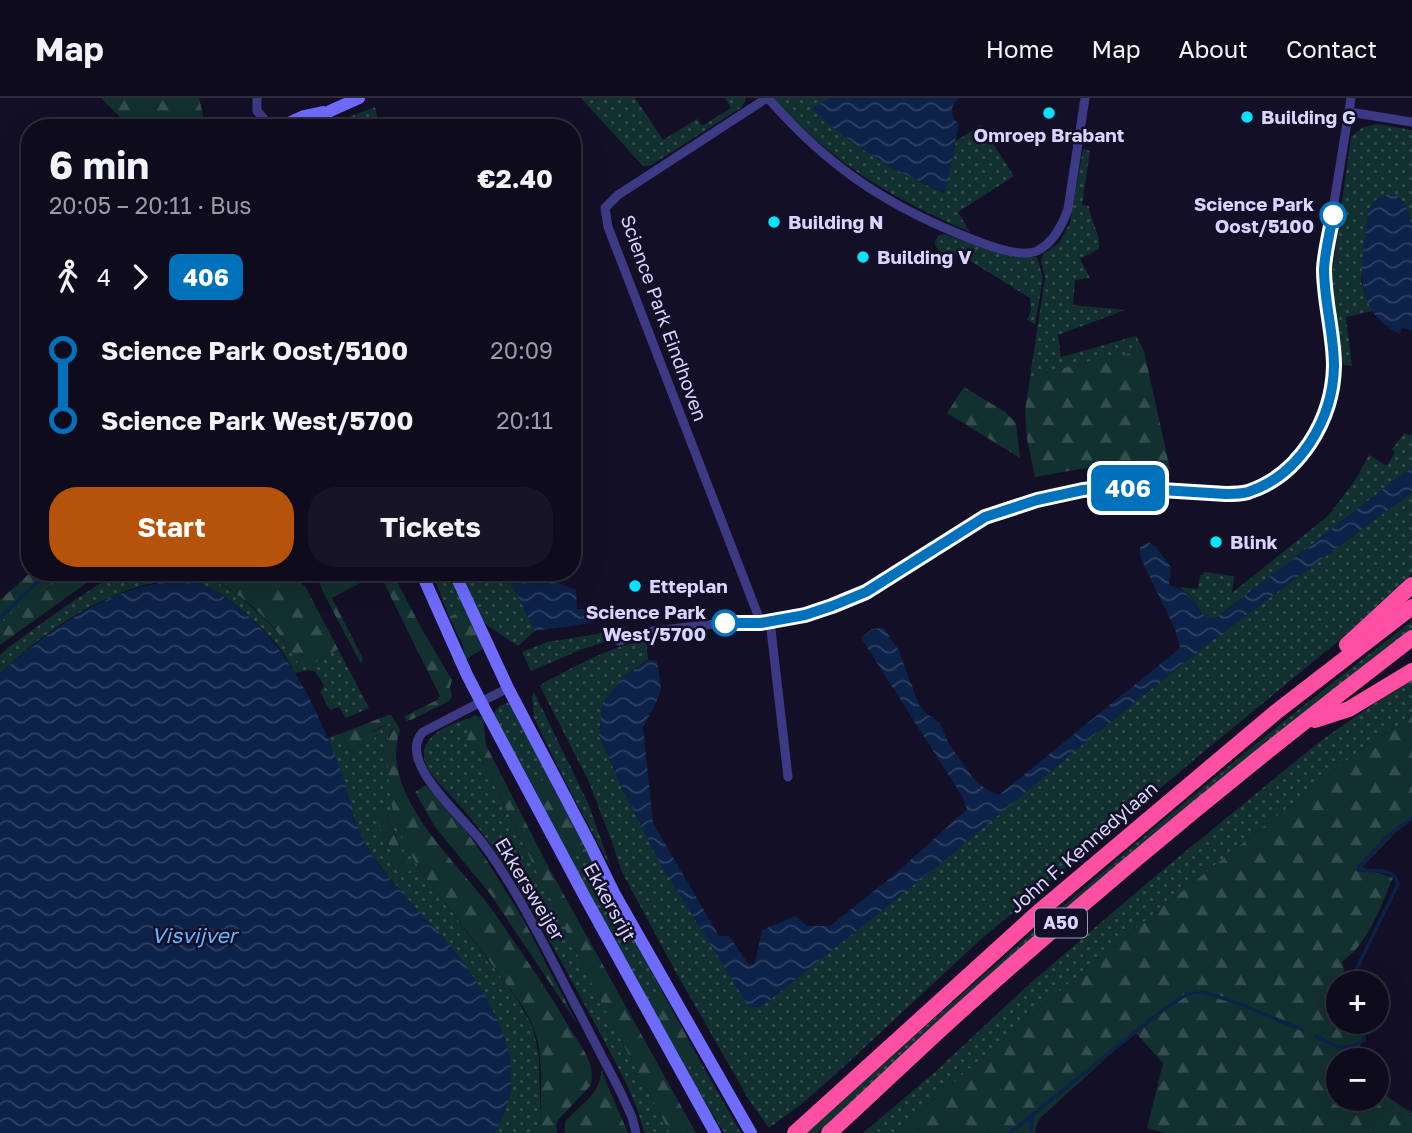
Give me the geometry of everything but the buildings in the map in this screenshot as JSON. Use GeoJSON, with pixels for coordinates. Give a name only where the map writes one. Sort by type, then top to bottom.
{"type":"FeatureCollection","features":[{"type":"Feature","properties":{"kind":"highway","name":"A50"},"geometry":{"type":"LineString","coordinates":[[1276,712],[1412,585]]}},
{"type":"Feature","properties":{"kind":"highway","name":"John F. Kennedylaan"},"geometry":{"type":"LineString","coordinates":[[795,1133],[1041,910],[1276,712],[1412,607]]}},
{"type":"Feature","properties":{"kind":"highway","name":"A50"},"geometry":{"type":"LineString","coordinates":[[829,1133],[953,1018],[1059,925],[1302,724],[1412,638]]}},
{"type":"Feature","properties":{"kind":"highway","name":"A50"},"geometry":{"type":"LineString","coordinates":[[1302,724],[1349,709],[1412,671]]}},
{"type":"Feature","properties":{"kind":"main road"},"geometry":{"type":"LineString","coordinates":[[318,119],[359,98]]}},
{"type":"Feature","properties":{"kind":"main road"},"geometry":{"type":"LineString","coordinates":[[298,119],[330,111]]}},
{"type":"Feature","properties":{"kind":"main road","name":"Ekkersrijt"},"geometry":{"type":"LineString","coordinates":[[425,581],[481,702],[715,1133]]}},
{"type":"Feature","properties":{"kind":"main road","name":"Ekkersrijt"},"geometry":{"type":"LineString","coordinates":[[458,581],[508,688],[614,893],[751,1133]]}},
{"type":"Feature","properties":{"kind":"street"},"geometry":{"type":"LineString","coordinates":[[257,98],[257,111],[264,119]]}},
{"type":"Feature","properties":{"kind":"street","name":"Science Park Eindhoven"},"geometry":{"type":"LineString","coordinates":[[766,622],[608,227],[605,208],[618,195],[767,98],[790,124],[825,156],[886,199],[937,226],[1007,251],[1035,252],[1052,239],[1063,225],[1068,209],[1085,98]]}},
{"type":"Feature","properties":{"kind":"street"},"geometry":{"type":"LineString","coordinates":[[619,641],[653,631],[724,623],[766,622],[805,615],[832,606],[866,592],[985,517],[1037,500],[1083,490],[1113,487],[1244,493],[1273,480],[1300,456],[1313,439],[1326,411],[1331,390],[1334,366],[1324,265],[1351,98]]}},
{"type":"Feature","properties":{"kind":"street"},"geometry":{"type":"LineString","coordinates":[[1349,112],[1412,122]]}},
{"type":"Feature","properties":{"kind":"street"},"geometry":{"type":"LineString","coordinates":[[766,622],[788,777]]}},
{"type":"Feature","properties":{"kind":"street"},"geometry":{"type":"LineString","coordinates":[[481,702],[508,688]]}},
{"type":"Feature","properties":{"kind":"street","name":"Ekkersweijer"},"geometry":{"type":"LineString","coordinates":[[481,702],[418,737],[416,754],[421,768],[432,785],[483,844],[528,915],[621,1093],[636,1133]]}},
{"type":"Feature","properties":{"kind":"green space"},"geometry":{"type":"Polygon","coordinates":[[[101,98],[199,98],[204,119],[122,119],[101,98]]]}},
{"type":"Feature","properties":{"kind":"green space"},"geometry":{"type":"Polygon","coordinates":[[[581,98],[635,98],[663,140],[697,119],[702,126],[731,108],[725,98],[746,98],[742,107],[650,166],[643,166],[581,98]]]}},
{"type":"Feature","properties":{"kind":"green space"},"geometry":{"type":"Polygon","coordinates":[[[774,98],[830,98],[813,108],[827,122],[891,167],[944,193],[956,141],[981,125],[1014,176],[958,212],[970,232],[903,200],[862,175],[822,146],[774,98]]]}},
{"type":"Feature","properties":{"kind":"green space"},"geometry":{"type":"Polygon","coordinates":[[[375,107],[378,119],[344,119],[375,107]]]}},
{"type":"Feature","properties":{"kind":"green space"},"geometry":{"type":"Polygon","coordinates":[[[1377,124],[1412,130],[1412,225],[1405,204],[1373,202],[1368,212],[1361,281],[1373,311],[1346,317],[1352,366],[1343,365],[1331,282],[1351,137],[1363,127],[1377,124]]]}},
{"type":"Feature","properties":{"kind":"green space"},"geometry":{"type":"Polygon","coordinates":[[[1083,149],[1090,151],[1082,205],[1089,206],[1099,249],[1080,259],[1090,278],[1075,280],[1073,305],[1125,310],[1058,335],[1061,357],[1136,336],[1144,351],[1030,377],[1045,278],[1041,260],[1043,254],[1059,243],[1070,223],[1083,149]]]}},
{"type":"Feature","properties":{"kind":"green space"},"geometry":{"type":"Polygon","coordinates":[[[943,234],[1014,257],[1037,257],[1043,278],[1035,324],[1027,320],[1031,311],[1030,298],[959,254],[942,253],[935,242],[938,236],[943,234]]]}},
{"type":"Feature","properties":{"kind":"green space"},"geometry":{"type":"Polygon","coordinates":[[[1144,351],[1170,469],[1116,465],[1035,477],[1027,439],[1025,411],[1030,377],[1144,351]]]}},
{"type":"Feature","properties":{"kind":"green space"},"geometry":{"type":"Polygon","coordinates":[[[964,387],[1005,412],[1016,423],[1020,458],[947,413],[964,387]]]}},
{"type":"Feature","properties":{"kind":"green space"},"geometry":{"type":"Polygon","coordinates":[[[1412,432],[1412,467],[1216,618],[1206,618],[1191,597],[1179,587],[1198,589],[1200,575],[1204,572],[1234,576],[1232,593],[1328,516],[1356,479],[1369,455],[1387,466],[1395,452],[1392,449],[1404,434],[1411,435],[1412,432]]]}},
{"type":"Feature","properties":{"kind":"green space"},"geometry":{"type":"Polygon","coordinates":[[[1412,492],[1412,574],[1341,639],[979,941],[837,1073],[769,1128],[749,1100],[621,870],[589,782],[540,686],[542,684],[606,652],[646,640],[648,659],[622,678],[599,736],[660,863],[749,1006],[761,1007],[1206,645],[1412,492]]]}},
{"type":"Feature","properties":{"kind":"green space"},"geometry":{"type":"Polygon","coordinates":[[[21,581],[45,581],[0,623],[0,600],[21,581]]]}},
{"type":"Feature","properties":{"kind":"green space"},"geometry":{"type":"Polygon","coordinates":[[[45,581],[56,581],[0,632],[0,623],[45,581]]]}},
{"type":"Feature","properties":{"kind":"green space"},"geometry":{"type":"Polygon","coordinates":[[[56,581],[89,581],[0,645],[0,632],[56,581]]]}},
{"type":"Feature","properties":{"kind":"green space"},"geometry":{"type":"Polygon","coordinates":[[[104,581],[166,581],[135,588],[97,603],[43,637],[0,673],[0,655],[104,581]]]}},
{"type":"Feature","properties":{"kind":"green space"},"geometry":{"type":"Polygon","coordinates":[[[189,581],[212,581],[238,595],[279,634],[301,666],[319,661],[338,649],[369,708],[346,718],[339,707],[330,710],[320,692],[324,686],[316,673],[310,670],[295,673],[281,649],[250,617],[213,589],[189,581]]]}},
{"type":"Feature","properties":{"kind":"green space"},"geometry":{"type":"Polygon","coordinates":[[[215,581],[298,581],[305,586],[338,649],[319,661],[300,666],[271,625],[226,587],[215,581]]]}},
{"type":"Feature","properties":{"kind":"green space"},"geometry":{"type":"Polygon","coordinates":[[[319,581],[364,581],[332,598],[363,661],[360,662],[319,581]]]}},
{"type":"Feature","properties":{"kind":"green space"},"geometry":{"type":"Polygon","coordinates":[[[383,581],[397,581],[452,680],[452,697],[449,701],[406,721],[405,716],[440,696],[383,581]]]}},
{"type":"Feature","properties":{"kind":"green space"},"geometry":{"type":"Polygon","coordinates":[[[435,581],[454,581],[466,608],[449,617],[435,581]]]}},
{"type":"Feature","properties":{"kind":"green space"},"geometry":{"type":"Polygon","coordinates":[[[466,581],[510,581],[535,631],[518,646],[479,618],[466,581]]]}},
{"type":"Feature","properties":{"kind":"green space"},"geometry":{"type":"Polygon","coordinates":[[[466,608],[484,648],[465,660],[463,645],[449,617],[466,608]]]}},
{"type":"Feature","properties":{"kind":"green space"},"geometry":{"type":"Polygon","coordinates":[[[1412,621],[1412,631],[912,1049],[817,1133],[805,1133],[1179,807],[1412,621]]]}},
{"type":"Feature","properties":{"kind":"green space"},"geometry":{"type":"Polygon","coordinates":[[[623,626],[633,633],[580,650],[531,671],[522,652],[547,642],[597,634],[623,626]]]}},
{"type":"Feature","properties":{"kind":"green space"},"geometry":{"type":"Polygon","coordinates":[[[1412,680],[1412,716],[1364,747],[1152,915],[895,1133],[863,1133],[1147,883],[1319,742],[1412,680]]]}},
{"type":"Feature","properties":{"kind":"green space"},"geometry":{"type":"Polygon","coordinates":[[[534,692],[588,803],[611,868],[534,718],[534,692]]]}},
{"type":"Feature","properties":{"kind":"green space"},"geometry":{"type":"Polygon","coordinates":[[[513,704],[548,777],[533,786],[494,713],[499,706],[513,704]]]}},
{"type":"Feature","properties":{"kind":"green space"},"geometry":{"type":"Polygon","coordinates":[[[388,715],[395,721],[372,731],[375,740],[350,751],[342,733],[388,715]]]}},
{"type":"Feature","properties":{"kind":"green space"},"geometry":{"type":"Polygon","coordinates":[[[474,715],[483,718],[486,745],[548,866],[696,1133],[670,1133],[596,992],[477,750],[466,741],[472,727],[470,718],[474,715]]]}},
{"type":"Feature","properties":{"kind":"green space"},"geometry":{"type":"Polygon","coordinates":[[[1412,716],[1412,820],[1404,824],[1362,867],[1393,878],[1367,935],[1342,962],[1344,971],[1326,971],[1326,1034],[1361,1034],[1362,1037],[1361,1045],[1357,1048],[1326,1048],[1326,1111],[1389,1111],[1389,1098],[1412,1113],[1412,1133],[1165,1133],[1147,1128],[1163,1063],[1135,1032],[1040,1118],[1035,1133],[895,1133],[1056,994],[1364,747],[1412,716]]]}},
{"type":"Feature","properties":{"kind":"green space"},"geometry":{"type":"Polygon","coordinates":[[[470,718],[472,727],[467,741],[477,750],[596,992],[670,1133],[644,1133],[632,1095],[620,1071],[533,912],[484,836],[425,762],[425,748],[433,736],[470,718]]]}},
{"type":"Feature","properties":{"kind":"green space"},"geometry":{"type":"Polygon","coordinates":[[[395,721],[397,724],[388,738],[387,754],[392,806],[397,825],[420,870],[515,996],[533,1027],[539,1058],[541,1133],[494,1133],[506,1109],[511,1078],[504,1042],[494,1014],[464,964],[388,876],[360,833],[328,738],[342,733],[350,751],[372,732],[395,721]],[[386,812],[376,820],[396,863],[408,873],[386,812]]]}},
{"type":"Feature","properties":{"kind":"green space"},"geometry":{"type":"Polygon","coordinates":[[[397,724],[400,730],[396,754],[400,779],[411,803],[425,827],[493,911],[551,997],[589,1062],[591,1085],[558,1120],[557,1133],[541,1133],[539,1052],[530,1019],[425,877],[398,827],[391,799],[387,751],[390,734],[397,724]]]}},
{"type":"Feature","properties":{"kind":"green space"},"geometry":{"type":"Polygon","coordinates":[[[548,777],[584,844],[568,854],[533,786],[548,777]]]}},
{"type":"Feature","properties":{"kind":"green space"},"geometry":{"type":"Polygon","coordinates":[[[426,785],[469,835],[487,861],[523,919],[578,1025],[491,895],[435,827],[415,792],[426,785]]]}},
{"type":"Feature","properties":{"kind":"green space"},"geometry":{"type":"Polygon","coordinates":[[[384,812],[411,869],[408,873],[396,863],[376,820],[377,816],[384,812]]]}},
{"type":"Feature","properties":{"kind":"green space"},"geometry":{"type":"Polygon","coordinates":[[[584,844],[663,993],[648,1002],[568,854],[584,844]]]}},
{"type":"Feature","properties":{"kind":"green space"},"geometry":{"type":"Polygon","coordinates":[[[663,993],[700,1061],[685,1069],[648,1002],[663,993]]]}},
{"type":"Feature","properties":{"kind":"green space"},"geometry":{"type":"Polygon","coordinates":[[[700,1061],[741,1133],[724,1133],[685,1069],[700,1061]]]}},
{"type":"Feature","properties":{"kind":"green space"},"geometry":{"type":"Polygon","coordinates":[[[601,1070],[628,1133],[565,1133],[565,1122],[598,1086],[601,1070]]]}},
{"type":"Feature","properties":{"kind":"water"},"geometry":{"type":"Polygon","coordinates":[[[830,98],[959,98],[952,111],[959,124],[945,193],[892,167],[826,122],[812,108],[830,98]]]}},
{"type":"Feature","properties":{"kind":"water"},"geometry":{"type":"Polygon","coordinates":[[[1397,195],[1405,204],[1412,225],[1412,330],[1402,328],[1399,334],[1383,323],[1372,310],[1365,296],[1362,280],[1368,211],[1376,200],[1397,195]]]}},
{"type":"Feature","properties":{"kind":"water"},"geometry":{"type":"Polygon","coordinates":[[[1412,467],[1412,492],[1206,645],[761,1007],[749,1007],[660,863],[599,736],[602,704],[622,678],[648,660],[657,661],[661,689],[643,727],[653,823],[719,936],[729,936],[749,965],[755,963],[762,930],[795,916],[807,926],[830,926],[894,875],[967,809],[962,796],[861,638],[872,629],[884,628],[899,651],[919,705],[940,723],[949,744],[973,778],[999,795],[1180,648],[1175,629],[1140,557],[1140,547],[1148,542],[1156,547],[1171,567],[1169,585],[1195,602],[1206,618],[1216,618],[1412,467]]]}},
{"type":"Feature","properties":{"kind":"water","name":"Visvijver"},"geometry":{"type":"Polygon","coordinates":[[[170,581],[193,581],[204,585],[249,617],[284,656],[322,725],[342,774],[359,831],[368,849],[394,884],[457,954],[493,1010],[509,1052],[511,1073],[508,1104],[494,1133],[0,1133],[0,673],[38,642],[78,615],[99,603],[145,586],[170,581]]]}},
{"type":"Feature","properties":{"kind":"water"},"geometry":{"type":"Polygon","coordinates":[[[510,581],[554,581],[576,590],[577,609],[599,610],[601,619],[535,631],[510,581]]]}},
{"type":"Feature","properties":{"kind":"waterway"},"geometry":{"type":"LineString","coordinates":[[0,618],[39,581]]}},
{"type":"Feature","properties":{"kind":"waterway"},"geometry":{"type":"LineString","coordinates":[[1356,971],[1398,884],[1396,878],[1388,872],[1358,868],[1387,837],[1412,818]]}},
{"type":"Feature","properties":{"kind":"waterway"},"geometry":{"type":"LineString","coordinates":[[1010,1133],[1154,1017],[1182,997],[1194,992],[1232,1001],[1303,1030]]}},
{"type":"Feature","properties":{"kind":"waterway"},"geometry":{"type":"LineString","coordinates":[[1316,1036],[1345,1047],[1364,1040],[1363,1034]]}},
{"type":"Feature","properties":{"kind":"waterway"},"geometry":{"type":"LineString","coordinates":[[1031,1131],[1034,1113]]}},
{"type":"Feature","properties":{"kind":"bus line","name":"406"},"geometry":{"type":"LineString","coordinates":[[725,623],[761,623],[805,615],[832,606],[866,592],[985,517],[1037,500],[1083,490],[1113,487],[1244,493],[1273,480],[1300,456],[1313,439],[1326,411],[1331,390],[1334,366],[1324,265],[1333,215]]}},
{"type":"Feature","properties":{"kind":"place","name":"Omroep Brabant"},"geometry":{"type":"Point","coordinates":[1049,113]}},
{"type":"Feature","properties":{"kind":"place","name":"Building G"},"geometry":{"type":"Point","coordinates":[1247,117]}},
{"type":"Feature","properties":{"kind":"place","name":"Science Park Oost/5100"},"geometry":{"type":"Point","coordinates":[1333,215]}},
{"type":"Feature","properties":{"kind":"place","name":"Building N"},"geometry":{"type":"Point","coordinates":[774,222]}},
{"type":"Feature","properties":{"kind":"place","name":"Building V"},"geometry":{"type":"Point","coordinates":[863,257]}},
{"type":"Feature","properties":{"kind":"place","name":"Blink"},"geometry":{"type":"Point","coordinates":[1216,542]}},
{"type":"Feature","properties":{"kind":"place","name":"Etteplan"},"geometry":{"type":"Point","coordinates":[635,586]}},
{"type":"Feature","properties":{"kind":"place","name":"Science Park West/5700"},"geometry":{"type":"Point","coordinates":[725,623]}}]}
